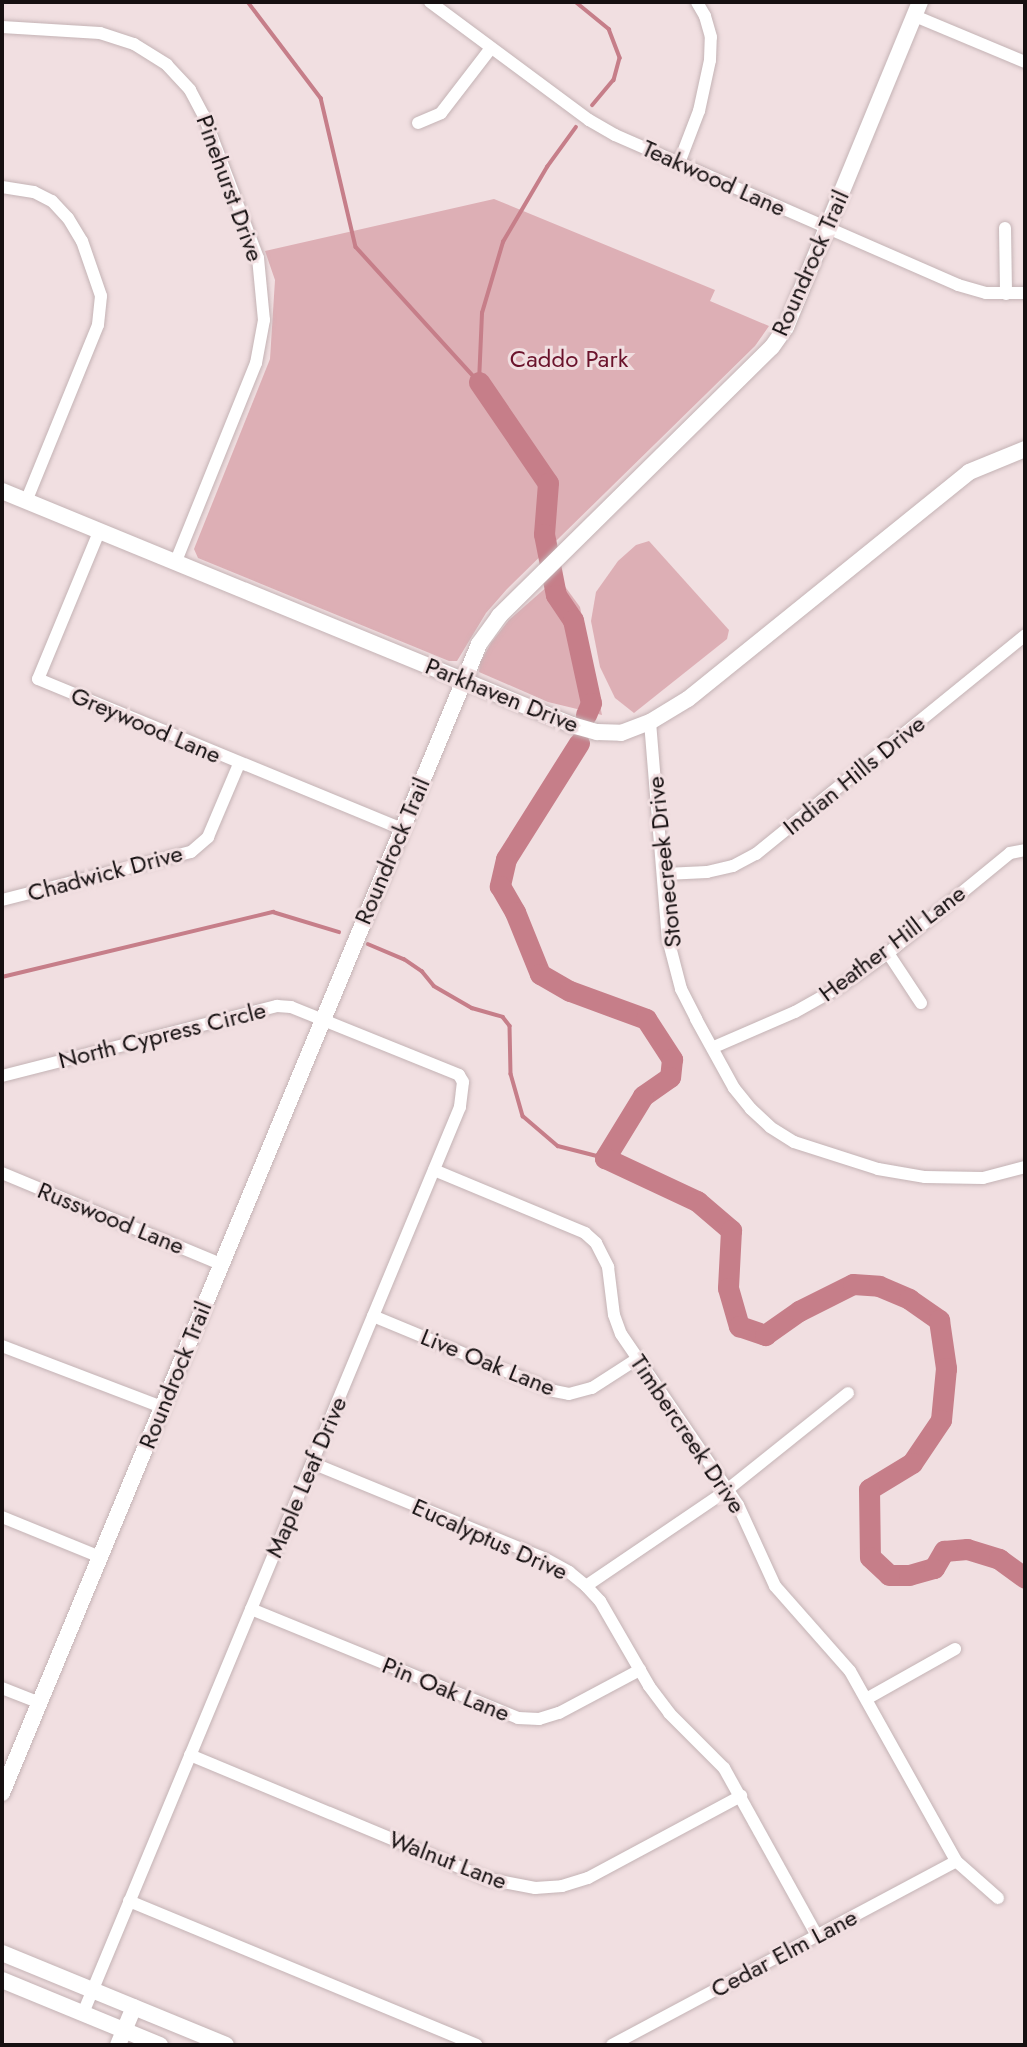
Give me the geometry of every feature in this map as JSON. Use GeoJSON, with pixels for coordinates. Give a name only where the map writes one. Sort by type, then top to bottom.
{"type":"FeatureCollection","features":[{"type":"Feature","properties":{"kind":"street","name":"Teakwood Lane"},"geometry":{"type":"LineString","coordinates":[[430,2],[589,120],[679,163],[958,285],[986,293],[1025,293]]}},
{"type":"Feature","properties":{"kind":"street"},"geometry":{"type":"LineString","coordinates":[[679,163],[698,111],[710,60],[711,37],[700,3]]}},
{"type":"Feature","properties":{"kind":"street"},"geometry":{"type":"LineString","coordinates":[[917,9],[1025,62]]}},
{"type":"Feature","properties":{"kind":"street","name":"Roundrock Trail"},"geometry":{"type":"LineString","coordinates":[[2,1793],[479,644],[499,616],[772,347],[786,327],[917,9]]}},
{"type":"Feature","properties":{"kind":"street","name":"Pinehurst Drive"},"geometry":{"type":"LineString","coordinates":[[2,27],[100,33],[134,44],[167,65],[190,90],[204,116],[258,258],[264,320],[256,363],[175,563]]}},
{"type":"Feature","properties":{"kind":"street"},"geometry":{"type":"LineString","coordinates":[[418,123],[442,113],[491,48]]}},
{"type":"Feature","properties":{"kind":"street"},"geometry":{"type":"LineString","coordinates":[[2,187],[34,192],[52,201],[60,209],[82,241],[101,296],[98,325],[26,501]]}},
{"type":"Feature","properties":{"kind":"street"},"geometry":{"type":"LineString","coordinates":[[1005,228],[1006,294]]}},
{"type":"Feature","properties":{"kind":"street","name":"Parkhaven Drive"},"geometry":{"type":"LineString","coordinates":[[2,491],[572,725],[597,732],[621,733],[650,722],[688,699],[969,472],[1025,449]]}},
{"type":"Feature","properties":{"kind":"street","name":"Greywood Lane"},"geometry":{"type":"LineString","coordinates":[[99,532],[38,679],[401,829]]}},
{"type":"Feature","properties":{"kind":"street","name":"Indian Hills Drive"},"geometry":{"type":"LineString","coordinates":[[665,874],[707,872],[733,866],[756,854],[1025,635]]}},
{"type":"Feature","properties":{"kind":"street","name":"Stonecreek Drive"},"geometry":{"type":"LineString","coordinates":[[650,722],[665,874],[668,939],[681,989],[734,1088],[751,1109],[770,1127],[794,1142],[878,1169],[925,1177],[983,1178],[1025,1167]]}},
{"type":"Feature","properties":{"kind":"street","name":"Chadwick Drive"},"geometry":{"type":"LineString","coordinates":[[2,900],[191,852],[205,843],[239,764]]}},
{"type":"Feature","properties":{"kind":"street","name":"Heather Hill Lane"},"geometry":{"type":"LineString","coordinates":[[714,1047],[795,1012],[838,988],[888,953],[1010,853],[1025,850]]}},
{"type":"Feature","properties":{"kind":"street"},"geometry":{"type":"LineString","coordinates":[[888,953],[921,1003]]}},
{"type":"Feature","properties":{"kind":"street","name":"North Cypress Circle"},"geometry":{"type":"LineString","coordinates":[[2,1076],[259,1008],[291,1007],[322,1020]]}},
{"type":"Feature","properties":{"kind":"street","name":"Maple Leaf Drive"},"geometry":{"type":"LineString","coordinates":[[83,2013],[460,1107],[461,1077],[322,1020]]}},
{"type":"Feature","properties":{"kind":"street","name":"Timbercreek Drive"},"geometry":{"type":"LineString","coordinates":[[433,1170],[585,1233],[596,1243],[608,1267],[614,1315],[637,1359],[743,1515],[759,1556],[775,1586],[850,1671],[868,1698],[956,1861],[998,1898]]}},
{"type":"Feature","properties":{"kind":"street","name":"Russwood Lane"},"geometry":{"type":"LineString","coordinates":[[2,1173],[221,1264]]}},
{"type":"Feature","properties":{"kind":"street","name":"Live Oak Lane"},"geometry":{"type":"LineString","coordinates":[[373,1316],[554,1391],[569,1394],[592,1388],[637,1359]]}},
{"type":"Feature","properties":{"kind":"street"},"geometry":{"type":"LineString","coordinates":[[2,1346],[162,1408]]}},
{"type":"Feature","properties":{"kind":"street"},"geometry":{"type":"LineString","coordinates":[[586,1586],[727,1490],[848,1393]]}},
{"type":"Feature","properties":{"kind":"street","name":"Eucalyptus Drive"},"geometry":{"type":"LineString","coordinates":[[312,1463],[544,1558],[569,1572],[586,1586],[600,1601],[640,1670],[669,1713],[724,1768],[817,1936]]}},
{"type":"Feature","properties":{"kind":"street"},"geometry":{"type":"LineString","coordinates":[[2,1517],[100,1557]]}},
{"type":"Feature","properties":{"kind":"street","name":"Pin Oak Lane"},"geometry":{"type":"LineString","coordinates":[[251,1609],[518,1718],[539,1719],[559,1713],[640,1670]]}},
{"type":"Feature","properties":{"kind":"street"},"geometry":{"type":"LineString","coordinates":[[868,1698],[955,1649]]}},
{"type":"Feature","properties":{"kind":"street"},"geometry":{"type":"LineString","coordinates":[[2,1688],[40,1703]]}},
{"type":"Feature","properties":{"kind":"street","name":"Walnut Lane"},"geometry":{"type":"LineString","coordinates":[[190,1755],[488,1879],[535,1888],[562,1886],[588,1878],[741,1796]]}},
{"type":"Feature","properties":{"kind":"street","name":"Cedar Elm Lane"},"geometry":{"type":"LineString","coordinates":[[612,2045],[956,1861]]}},
{"type":"Feature","properties":{"kind":"street"},"geometry":{"type":"LineString","coordinates":[[130,1901],[460,2042],[476,2045]]}},
{"type":"Feature","properties":{"kind":"street"},"geometry":{"type":"LineString","coordinates":[[2,1953],[226,2045]]}},
{"type":"Feature","properties":{"kind":"street"},"geometry":{"type":"LineString","coordinates":[[2,1980],[83,2013],[121,2038],[160,2045]]}},
{"type":"Feature","properties":{"kind":"street"},"geometry":{"type":"LineString","coordinates":[[121,2038],[134,2007]]}},
{"type":"Feature","properties":{"kind":"street"},"geometry":{"type":"LineString","coordinates":[[141,2042],[152,2014]]}},
{"type":"Feature","properties":{"kind":"green space","name":"Caddo Park"},"geometry":{"type":"Polygon","coordinates":[[[494,199],[715,290],[710,301],[769,326],[755,346],[507,589],[486,613],[457,661],[449,661],[198,558],[194,549],[270,359],[275,280],[265,251],[494,199]]]}},
{"type":"Feature","properties":{"kind":"green space"},"geometry":{"type":"Polygon","coordinates":[[[649,541],[729,630],[727,639],[634,713],[615,698],[600,667],[591,621],[596,592],[618,561],[636,545],[649,541]]]}},
{"type":"Feature","properties":{"kind":"green space"},"geometry":{"type":"Polygon","coordinates":[[[558,577],[580,607],[602,715],[548,702],[479,672],[480,663],[491,643],[509,620],[558,577]]]}},
{"type":"Feature","properties":{"kind":"waterway"},"geometry":{"type":"LineString","coordinates":[[248,2],[321,98],[356,247],[479,382]]}},
{"type":"Feature","properties":{"kind":"waterway"},"geometry":{"type":"LineString","coordinates":[[576,2],[609,29],[620,58],[614,80],[593,105]]}},
{"type":"Feature","properties":{"kind":"waterway"},"geometry":{"type":"LineString","coordinates":[[479,382],[482,313],[503,242],[547,167],[576,127]]}},
{"type":"Feature","properties":{"kind":"waterway"},"geometry":{"type":"LineString","coordinates":[[479,382],[548,483],[544,534],[556,595],[573,620],[591,703],[586,715]]}},
{"type":"Feature","properties":{"kind":"waterway"},"geometry":{"type":"LineString","coordinates":[[579,743],[506,859],[500,886],[515,912],[540,974],[570,991],[646,1019],[672,1059],[670,1077],[643,1096],[605,1158],[697,1201],[731,1230],[728,1288],[739,1326],[765,1335],[799,1311],[853,1284],[879,1286],[909,1299],[939,1320],[946,1368],[941,1420],[912,1463],[869,1489],[870,1557],[889,1575],[909,1575],[934,1568],[944,1551],[967,1549],[999,1559],[1025,1578]]}},
{"type":"Feature","properties":{"kind":"waterway"},"geometry":{"type":"LineString","coordinates":[[2,977],[273,912],[339,932]]}},
{"type":"Feature","properties":{"kind":"waterway"},"geometry":{"type":"LineString","coordinates":[[368,944],[404,959],[422,971],[434,986],[472,1008],[503,1017],[510,1026],[511,1074],[523,1116],[558,1146],[605,1158]]}}]}
